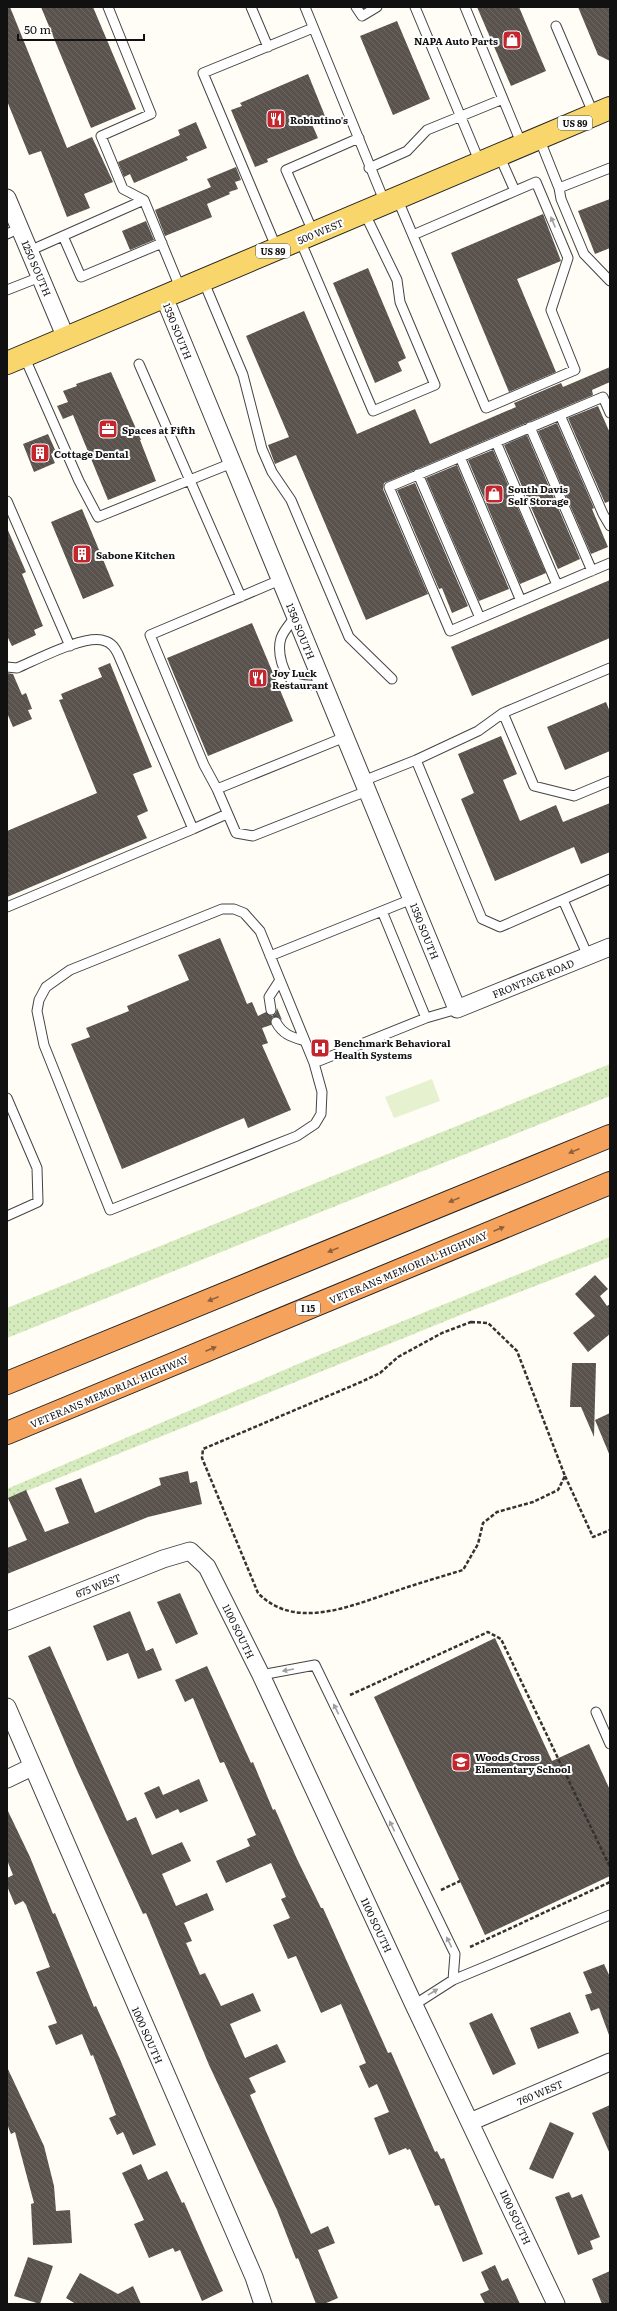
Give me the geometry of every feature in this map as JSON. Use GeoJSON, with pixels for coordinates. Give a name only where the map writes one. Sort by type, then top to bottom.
{"type":"FeatureCollection","features":[{"type":"Feature","properties":{"kind":"highway"},"geometry":{"type":"LineString","coordinates":[[7,1383],[610,1136]]}},
{"type":"Feature","properties":{"kind":"highway","name":"VETERANS MEMORIAL HIGHWAY"},"geometry":{"type":"LineString","coordinates":[[7,1434],[610,1183]]}},
{"type":"Feature","properties":{"kind":"main road","name":"500 WEST"},"geometry":{"type":"LineString","coordinates":[[15,360],[602,112]]}},
{"type":"Feature","properties":{"kind":"street","name":"1250 SOUTH"},"geometry":{"type":"LineString","coordinates":[[7,198],[13,231],[30,251],[66,338]]}},
{"type":"Feature","properties":{"kind":"street","name":"1350 SOUTH"},"geometry":{"type":"LineString","coordinates":[[173,293],[232,463],[457,1009]]}},
{"type":"Feature","properties":{"kind":"street","name":"FRONTAGE ROAD"},"geometry":{"type":"LineString","coordinates":[[457,1009],[610,947]]}},
{"type":"Feature","properties":{"kind":"street","name":"675 WEST"},"geometry":{"type":"LineString","coordinates":[[7,1621],[162,1559],[190,1551]]}},
{"type":"Feature","properties":{"kind":"street","name":"1100 SOUTH"},"geometry":{"type":"LineString","coordinates":[[190,1551],[208,1567],[261,1675],[414,2005],[556,2304]]}},
{"type":"Feature","properties":{"kind":"street","name":"1000 SOUTH"},"geometry":{"type":"LineString","coordinates":[[7,1707],[251,2270],[263,2304]]}},
{"type":"Feature","properties":{"kind":"street"},"geometry":{"type":"LineString","coordinates":[[7,1779],[32,1767]]}},
{"type":"Feature","properties":{"kind":"street","name":"760 WEST"},"geometry":{"type":"LineString","coordinates":[[470,2122],[610,2062]]}},
{"type":"Feature","properties":{"kind":"lane"},"geometry":{"type":"LineString","coordinates":[[108,7],[151,114],[101,136],[123,189],[144,200],[162,243],[173,293]]}},
{"type":"Feature","properties":{"kind":"lane"},"geometry":{"type":"LineString","coordinates":[[251,7],[268,47]]}},
{"type":"Feature","properties":{"kind":"lane"},"geometry":{"type":"LineString","coordinates":[[305,7],[359,138],[369,168],[413,235],[486,408],[575,370],[551,310],[568,258],[536,182],[413,235]]}},
{"type":"Feature","properties":{"kind":"lane"},"geometry":{"type":"LineString","coordinates":[[356,7],[362,16],[377,7]]}},
{"type":"Feature","properties":{"kind":"lane"},"geometry":{"type":"LineString","coordinates":[[415,7],[460,116],[490,159],[515,191]]}},
{"type":"Feature","properties":{"kind":"lane"},"geometry":{"type":"LineString","coordinates":[[465,7],[503,99],[560,188],[561,199],[584,254],[610,281]]}},
{"type":"Feature","properties":{"kind":"lane"},"geometry":{"type":"LineString","coordinates":[[556,26],[602,112]]}},
{"type":"Feature","properties":{"kind":"lane"},"geometry":{"type":"LineString","coordinates":[[277,249],[203,73],[314,28]]}},
{"type":"Feature","properties":{"kind":"lane"},"geometry":{"type":"LineString","coordinates":[[369,168],[407,151],[427,130],[503,99]]}},
{"type":"Feature","properties":{"kind":"lane"},"geometry":{"type":"LineString","coordinates":[[359,138],[286,170],[307,237],[373,411],[435,384],[400,302],[397,280],[364,212]]}},
{"type":"Feature","properties":{"kind":"lane"},"geometry":{"type":"LineString","coordinates":[[560,188],[610,168]]}},
{"type":"Feature","properties":{"kind":"lane"},"geometry":{"type":"LineString","coordinates":[[30,251],[144,200]]}},
{"type":"Feature","properties":{"kind":"lane"},"geometry":{"type":"LineString","coordinates":[[63,236],[81,277],[162,243]]}},
{"type":"Feature","properties":{"kind":"lane"},"geometry":{"type":"LineString","coordinates":[[7,290],[40,277]]}},
{"type":"Feature","properties":{"kind":"lane"},"geometry":{"type":"LineString","coordinates":[[203,280],[243,375],[262,449],[272,472],[291,500],[349,638],[392,679]]}},
{"type":"Feature","properties":{"kind":"lane"},"geometry":{"type":"LineString","coordinates":[[15,360],[98,517],[232,463]]}},
{"type":"Feature","properties":{"kind":"lane"},"geometry":{"type":"LineString","coordinates":[[139,364],[189,480],[199,497],[241,597]]}},
{"type":"Feature","properties":{"kind":"lane"},"geometry":{"type":"LineString","coordinates":[[610,414],[603,397],[389,487],[450,631],[610,563]]}},
{"type":"Feature","properties":{"kind":"lane"},"geometry":{"type":"LineString","coordinates":[[560,415],[606,513],[610,526]]}},
{"type":"Feature","properties":{"kind":"lane"},"geometry":{"type":"LineString","coordinates":[[530,427],[592,571]]}},
{"type":"Feature","properties":{"kind":"lane"},"geometry":{"type":"LineString","coordinates":[[496,442],[557,585]]}},
{"type":"Feature","properties":{"kind":"lane"},"geometry":{"type":"LineString","coordinates":[[460,457],[521,601]]}},
{"type":"Feature","properties":{"kind":"lane"},"geometry":{"type":"LineString","coordinates":[[418,474],[480,618]]}},
{"type":"Feature","properties":{"kind":"lane"},"geometry":{"type":"LineString","coordinates":[[7,501],[70,646]]}},
{"type":"Feature","properties":{"kind":"lane"},"geometry":{"type":"LineString","coordinates":[[280,580],[150,635],[204,765],[217,789],[236,833],[252,836],[365,786],[478,731],[503,713],[610,668]]}},
{"type":"Feature","properties":{"kind":"lane"},"geometry":{"type":"LineString","coordinates":[[295,617],[281,640],[280,652],[284,668],[289,677],[295,682],[324,686]]}},
{"type":"Feature","properties":{"kind":"lane"},"geometry":{"type":"LineString","coordinates":[[7,667],[17,668],[70,646],[89,640],[104,640],[115,648],[193,829]]}},
{"type":"Feature","properties":{"kind":"lane"},"geometry":{"type":"LineString","coordinates":[[503,713],[534,786],[574,796],[610,781]]}},
{"type":"Feature","properties":{"kind":"lane"},"geometry":{"type":"LineString","coordinates":[[217,789],[345,737]]}},
{"type":"Feature","properties":{"kind":"lane"},"geometry":{"type":"LineString","coordinates":[[416,760],[482,919],[500,927],[610,879]]}},
{"type":"Feature","properties":{"kind":"lane"},"geometry":{"type":"LineString","coordinates":[[7,908],[227,814]]}},
{"type":"Feature","properties":{"kind":"lane"},"geometry":{"type":"LineString","coordinates":[[270,956],[412,899]]}},
{"type":"Feature","properties":{"kind":"lane"},"geometry":{"type":"LineString","coordinates":[[563,900],[588,956]]}},
{"type":"Feature","properties":{"kind":"lane"},"geometry":{"type":"LineString","coordinates":[[222,909],[234,909],[244,913],[253,921],[260,931],[270,956],[314,1063],[322,1092],[323,1104],[321,1114],[315,1124],[307,1130],[110,1210],[39,1029],[38,1005],[46,987],[70,970],[222,909]]}},
{"type":"Feature","properties":{"kind":"lane"},"geometry":{"type":"LineString","coordinates":[[382,911],[426,1018]]}},
{"type":"Feature","properties":{"kind":"lane"},"geometry":{"type":"LineString","coordinates":[[271,1010],[269,997],[280,980]]}},
{"type":"Feature","properties":{"kind":"lane"},"geometry":{"type":"LineString","coordinates":[[314,1063],[426,1018],[457,1009]]}},
{"type":"Feature","properties":{"kind":"lane"},"geometry":{"type":"LineString","coordinates":[[276,1022],[279,1029],[288,1036],[305,1041]]}},
{"type":"Feature","properties":{"kind":"lane"},"geometry":{"type":"LineString","coordinates":[[7,1098],[37,1168],[38,1202],[7,1216]]}},
{"type":"Feature","properties":{"kind":"lane"},"geometry":{"type":"LineString","coordinates":[[261,1675],[315,1665],[455,1954],[453,1980]]}},
{"type":"Feature","properties":{"kind":"lane"},"geometry":{"type":"LineString","coordinates":[[596,1712],[610,1744]]}},
{"type":"Feature","properties":{"kind":"lane"},"geometry":{"type":"LineString","coordinates":[[414,2005],[453,1980],[610,1915]]}},
{"type":"Feature","properties":{"kind":"path"},"geometry":{"type":"LineString","coordinates":[[565,1476],[558,1490],[533,1502],[497,1512],[482,1522],[478,1544],[463,1570],[340,1610],[314,1613],[295,1612],[268,1604],[258,1593],[217,1495],[202,1453],[203,1449],[380,1373],[398,1357],[442,1333],[471,1322],[488,1323],[517,1351],[565,1476],[593,1537],[610,1530]]}},
{"type":"Feature","properties":{"kind":"path"},"geometry":{"type":"LineString","coordinates":[[350,1695],[488,1632],[500,1639],[610,1867]]}},
{"type":"Feature","properties":{"kind":"path"},"geometry":{"type":"LineString","coordinates":[[441,1890],[460,1881]]}},
{"type":"Feature","properties":{"kind":"path"},"geometry":{"type":"LineString","coordinates":[[470,1948],[610,1882]]}},
{"type":"Feature","properties":{"kind":"green space"},"geometry":{"type":"Polygon","coordinates":[[[610,1064],[610,1096],[7,1338],[7,1308],[610,1064]]]}},
{"type":"Feature","properties":{"kind":"green space"},"geometry":{"type":"Polygon","coordinates":[[[432,1079],[440,1101],[394,1118],[385,1097],[432,1079]]]}},
{"type":"Feature","properties":{"kind":"green space"},"geometry":{"type":"Polygon","coordinates":[[[610,1237],[610,1257],[468,1312],[7,1499],[7,1489],[312,1358],[610,1237]]]}},
{"type":"Feature","properties":{"kind":"building"},"geometry":{"type":"Polygon","coordinates":[[[7,7],[10,7],[67,148],[92,137],[113,182],[84,194],[90,208],[67,217],[41,151],[29,155],[7,101],[7,7]]]}},
{"type":"Feature","properties":{"kind":"building"},"geometry":{"type":"Polygon","coordinates":[[[41,7],[93,7],[136,109],[91,128],[41,7]]]}},
{"type":"Feature","properties":{"kind":"building","name":"NAPA Auto Parts"},"geometry":{"type":"Polygon","coordinates":[[[477,7],[519,7],[546,71],[511,86],[477,7]]]}},
{"type":"Feature","properties":{"kind":"building"},"geometry":{"type":"Polygon","coordinates":[[[578,7],[610,7],[610,61],[598,55],[578,7]]]}},
{"type":"Feature","properties":{"kind":"building"},"geometry":{"type":"Polygon","coordinates":[[[397,21],[430,99],[393,115],[360,36],[397,21]]]}},
{"type":"Feature","properties":{"kind":"building","name":"Robintino's"},"geometry":{"type":"Polygon","coordinates":[[[308,74],[325,116],[311,122],[318,138],[267,159],[268,162],[255,167],[231,110],[242,106],[240,103],[308,74]]]}},
{"type":"Feature","properties":{"kind":"building"},"geometry":{"type":"Polygon","coordinates":[[[196,122],[207,148],[186,157],[188,160],[134,183],[130,174],[124,177],[118,162],[180,135],[178,130],[196,122]]]}},
{"type":"Feature","properties":{"kind":"building"},"geometry":{"type":"Polygon","coordinates":[[[236,167],[241,180],[235,182],[238,189],[229,192],[230,194],[207,204],[212,217],[165,236],[155,210],[211,187],[207,179],[236,167]]]}},
{"type":"Feature","properties":{"kind":"building"},"geometry":{"type":"Polygon","coordinates":[[[610,199],[610,248],[595,254],[578,211],[610,199]]]}},
{"type":"Feature","properties":{"kind":"building"},"geometry":{"type":"Polygon","coordinates":[[[543,214],[561,261],[517,279],[556,372],[509,392],[451,253],[543,214]]]}},
{"type":"Feature","properties":{"kind":"building"},"geometry":{"type":"Polygon","coordinates":[[[146,221],[154,240],[130,250],[122,231],[146,221]]]}},
{"type":"Feature","properties":{"kind":"building"},"geometry":{"type":"Polygon","coordinates":[[[368,268],[406,358],[398,362],[402,371],[375,383],[333,283],[368,268]]]}},
{"type":"Feature","properties":{"kind":"building"},"geometry":{"type":"Polygon","coordinates":[[[304,311],[357,434],[415,409],[430,444],[516,407],[514,403],[561,383],[563,387],[610,367],[610,382],[592,390],[593,395],[384,483],[383,489],[428,594],[366,620],[296,455],[275,464],[268,445],[289,437],[246,336],[304,311]]]}},
{"type":"Feature","properties":{"kind":"building","name":"Spaces at Fifth"},"geometry":{"type":"Polygon","coordinates":[[[111,372],[141,440],[156,481],[108,500],[73,415],[63,419],[57,406],[68,402],[63,391],[77,386],[76,384],[111,372]]]}},
{"type":"Feature","properties":{"kind":"building"},"geometry":{"type":"Polygon","coordinates":[[[598,406],[610,433],[610,501],[605,503],[568,418],[598,406]]]}},
{"type":"Feature","properties":{"kind":"building"},"geometry":{"type":"Polygon","coordinates":[[[557,423],[594,508],[592,509],[608,547],[591,554],[538,431],[557,423]]]}},
{"type":"Feature","properties":{"kind":"building","name":"Cottage Dental"},"geometry":{"type":"Polygon","coordinates":[[[48,434],[56,452],[51,454],[55,463],[34,472],[23,444],[48,434]]]}},
{"type":"Feature","properties":{"kind":"building"},"geometry":{"type":"Polygon","coordinates":[[[527,435],[580,559],[558,569],[504,445],[527,435]]]}},
{"type":"Feature","properties":{"kind":"building"},"geometry":{"type":"Polygon","coordinates":[[[493,450],[546,573],[520,584],[468,460],[493,450]]]}},
{"type":"Feature","properties":{"kind":"building"},"geometry":{"type":"Polygon","coordinates":[[[457,465],[509,589],[479,601],[426,478],[457,465]]]}},
{"type":"Feature","properties":{"kind":"building"},"geometry":{"type":"Polygon","coordinates":[[[415,483],[468,606],[452,613],[442,588],[439,589],[397,490],[415,483]]]}},
{"type":"Feature","properties":{"kind":"building","name":"Sabone Kitchen"},"geometry":{"type":"Polygon","coordinates":[[[82,509],[114,586],[83,599],[51,522],[82,509]]]}},
{"type":"Feature","properties":{"kind":"building"},"geometry":{"type":"Polygon","coordinates":[[[7,528],[26,572],[22,574],[43,626],[34,630],[36,635],[12,646],[7,636],[7,528]]]}},
{"type":"Feature","properties":{"kind":"building"},"geometry":{"type":"Polygon","coordinates":[[[610,580],[610,638],[472,696],[451,647],[610,580]]]}},
{"type":"Feature","properties":{"kind":"building"},"geometry":{"type":"Polygon","coordinates":[[[252,623],[293,721],[208,756],[167,658],[252,623]]]}},
{"type":"Feature","properties":{"kind":"building"},"geometry":{"type":"Polygon","coordinates":[[[110,663],[152,767],[133,774],[148,811],[137,816],[147,838],[7,897],[7,831],[97,793],[59,700],[63,699],[61,694],[102,677],[98,668],[110,663]]]}},
{"type":"Feature","properties":{"kind":"building"},"geometry":{"type":"Polygon","coordinates":[[[7,673],[13,674],[22,695],[26,693],[32,709],[28,710],[32,719],[13,727],[7,713],[7,673]]]}},
{"type":"Feature","properties":{"kind":"building"},"geometry":{"type":"Polygon","coordinates":[[[606,702],[610,712],[610,751],[565,770],[547,727],[606,702]]]}},
{"type":"Feature","properties":{"kind":"building"},"geometry":{"type":"Polygon","coordinates":[[[501,736],[517,774],[503,780],[520,821],[556,805],[563,822],[610,803],[610,852],[581,864],[574,847],[495,881],[461,799],[474,793],[458,754],[501,736]]]}},
{"type":"Feature","properties":{"kind":"building"},"geometry":{"type":"Polygon","coordinates":[[[220,938],[247,1004],[252,1002],[258,1016],[266,1012],[272,1016],[276,1013],[277,1008],[282,1020],[278,1017],[273,1017],[271,1020],[271,1025],[262,1028],[268,1043],[262,1045],[291,1110],[248,1128],[244,1118],[122,1169],[71,1044],[90,1037],[86,1028],[129,1011],[127,1006],[189,980],[178,955],[220,938]]]}},
{"type":"Feature","properties":{"kind":"building"},"geometry":{"type":"Polygon","coordinates":[[[595,1275],[608,1289],[600,1296],[607,1306],[610,1304],[610,1334],[588,1352],[573,1333],[595,1316],[575,1294],[595,1275]]]}},
{"type":"Feature","properties":{"kind":"building"},"geometry":{"type":"Polygon","coordinates":[[[572,1363],[596,1363],[594,1437],[581,1407],[570,1407],[572,1363]]]}},
{"type":"Feature","properties":{"kind":"building"},"geometry":{"type":"Polygon","coordinates":[[[610,1413],[610,1456],[595,1420],[610,1413]]]}},
{"type":"Feature","properties":{"kind":"building"},"geometry":{"type":"Polygon","coordinates":[[[188,1471],[190,1483],[197,1481],[202,1504],[148,1517],[7,1574],[7,1548],[27,1540],[8,1498],[26,1490],[45,1532],[69,1523],[55,1488],[81,1478],[95,1513],[161,1485],[159,1478],[188,1471]]]}},
{"type":"Feature","properties":{"kind":"building"},"geometry":{"type":"Polygon","coordinates":[[[180,1593],[198,1634],[176,1644],[157,1602],[180,1593]]]}},
{"type":"Feature","properties":{"kind":"building"},"geometry":{"type":"Polygon","coordinates":[[[130,1611],[146,1651],[153,1648],[162,1670],[138,1679],[128,1653],[107,1661],[93,1626],[130,1611]]]}},
{"type":"Feature","properties":{"kind":"building"},"geometry":{"type":"Polygon","coordinates":[[[495,1638],[552,1761],[589,1744],[610,1790],[610,1876],[485,1935],[374,1697],[495,1638]]]}},
{"type":"Feature","properties":{"kind":"building"},"geometry":{"type":"Polygon","coordinates":[[[50,1646],[127,1821],[136,1817],[152,1855],[182,1842],[191,1861],[162,1874],[176,1906],[207,1893],[214,1910],[184,1923],[192,1941],[186,1943],[200,1975],[205,1973],[221,2006],[253,1993],[261,2011],[230,2024],[245,2058],[277,2044],[286,2062],[249,2078],[256,2092],[250,2095],[311,2234],[328,2226],[335,2243],[318,2250],[338,2298],[324,2304],[316,2304],[298,2258],[296,2259],[277,2210],[209,2065],[146,1913],[143,1914],[77,1770],[28,1656],[50,1646]]]}},
{"type":"Feature","properties":{"kind":"building"},"geometry":{"type":"Polygon","coordinates":[[[207,1666],[251,1763],[253,1762],[273,1810],[275,1809],[297,1859],[321,1908],[323,1908],[388,2053],[391,2052],[435,2152],[437,2151],[441,2159],[444,2158],[483,2254],[463,2262],[439,2205],[435,2206],[410,2149],[407,2150],[406,2148],[389,2155],[374,2118],[389,2112],[377,2084],[369,2088],[359,2066],[366,2063],[341,2004],[321,2013],[296,1956],[288,1959],[273,1925],[290,1918],[281,1899],[286,1897],[271,1863],[226,1883],[216,1861],[250,1846],[247,1839],[256,1835],[224,1762],[220,1763],[193,1698],[185,1702],[175,1680],[207,1666]]]}},
{"type":"Feature","properties":{"kind":"building"},"geometry":{"type":"Polygon","coordinates":[[[199,1779],[208,1801],[180,1813],[178,1809],[156,1819],[144,1793],[159,1786],[163,1795],[199,1779]]]}},
{"type":"Feature","properties":{"kind":"building"},"geometry":{"type":"Polygon","coordinates":[[[7,1809],[30,1857],[53,1914],[55,1913],[94,2007],[96,2006],[119,2057],[156,2145],[133,2155],[123,2132],[117,2135],[109,2118],[116,2115],[93,2055],[91,2056],[82,2034],[56,2045],[48,2026],[57,2023],[36,1972],[50,1967],[26,1905],[23,1901],[15,1905],[7,1886],[7,1878],[13,1875],[7,1860],[7,1809]]]}},
{"type":"Feature","properties":{"kind":"building"},"geometry":{"type":"Polygon","coordinates":[[[604,1964],[610,1977],[609,2035],[599,2008],[591,2011],[585,1995],[592,1993],[583,1972],[604,1964]]]}},
{"type":"Feature","properties":{"kind":"building"},"geometry":{"type":"Polygon","coordinates":[[[570,2012],[579,2033],[538,2049],[530,2028],[570,2012]]]}},
{"type":"Feature","properties":{"kind":"building"},"geometry":{"type":"Polygon","coordinates":[[[492,2013],[516,2064],[493,2075],[469,2023],[492,2013]]]}},
{"type":"Feature","properties":{"kind":"building"},"geometry":{"type":"Polygon","coordinates":[[[7,2067],[44,2146],[54,2186],[56,2211],[70,2210],[72,2243],[33,2245],[31,2204],[34,2203],[15,2132],[11,2134],[7,2124],[7,2067]]]}},
{"type":"Feature","properties":{"kind":"building"},"geometry":{"type":"Polygon","coordinates":[[[610,2105],[610,2154],[592,2113],[610,2105]]]}},
{"type":"Feature","properties":{"kind":"building"},"geometry":{"type":"Polygon","coordinates":[[[550,2122],[574,2133],[553,2179],[529,2169],[550,2122]]]}},
{"type":"Feature","properties":{"kind":"building"},"geometry":{"type":"Polygon","coordinates":[[[141,2164],[148,2180],[167,2171],[182,2203],[184,2202],[223,2291],[202,2301],[180,2250],[175,2252],[173,2248],[149,2258],[134,2224],[144,2220],[122,2173],[141,2164]]]}},
{"type":"Feature","properties":{"kind":"building"},"geometry":{"type":"Polygon","coordinates":[[[569,2192],[572,2198],[582,2194],[600,2237],[590,2241],[593,2249],[578,2255],[555,2197],[569,2192]]]}},
{"type":"Feature","properties":{"kind":"building"},"geometry":{"type":"Polygon","coordinates":[[[28,2257],[53,2266],[40,2304],[14,2296],[28,2257]]]}},
{"type":"Feature","properties":{"kind":"building"},"geometry":{"type":"Polygon","coordinates":[[[495,2265],[502,2281],[508,2278],[520,2304],[485,2304],[480,2294],[489,2290],[481,2272],[495,2265]]]}},
{"type":"Feature","properties":{"kind":"building"},"geometry":{"type":"Polygon","coordinates":[[[610,2271],[610,2304],[602,2304],[592,2279],[610,2271]]]}},
{"type":"Feature","properties":{"kind":"building"},"geometry":{"type":"Polygon","coordinates":[[[80,2273],[118,2294],[133,2286],[141,2304],[76,2304],[66,2298],[80,2273]]]}},
{"type":"Feature","properties":{"kind":"place","name":"NAPA Auto Parts"},"geometry":{"type":"Point","coordinates":[512,40]}},
{"type":"Feature","properties":{"kind":"place","name":"Robintino's"},"geometry":{"type":"Point","coordinates":[276,119]}},
{"type":"Feature","properties":{"kind":"place","name":"Spaces at Fifth"},"geometry":{"type":"Point","coordinates":[108,429]}},
{"type":"Feature","properties":{"kind":"place","name":"Cottage Dental"},"geometry":{"type":"Point","coordinates":[40,453]}},
{"type":"Feature","properties":{"kind":"place","name":"South Davis Self Storage"},"geometry":{"type":"Point","coordinates":[494,494]}},
{"type":"Feature","properties":{"kind":"place","name":"Sabone Kitchen"},"geometry":{"type":"Point","coordinates":[82,554]}},
{"type":"Feature","properties":{"kind":"place","name":"Joy Luck Restaurant"},"geometry":{"type":"Point","coordinates":[258,678]}},
{"type":"Feature","properties":{"kind":"place","name":"Benchmark Behavioral Health Systems"},"geometry":{"type":"Point","coordinates":[320,1048]}},
{"type":"Feature","properties":{"kind":"place","name":"Woods Cross Elementary School"},"geometry":{"type":"Point","coordinates":[461,1762]}}]}
